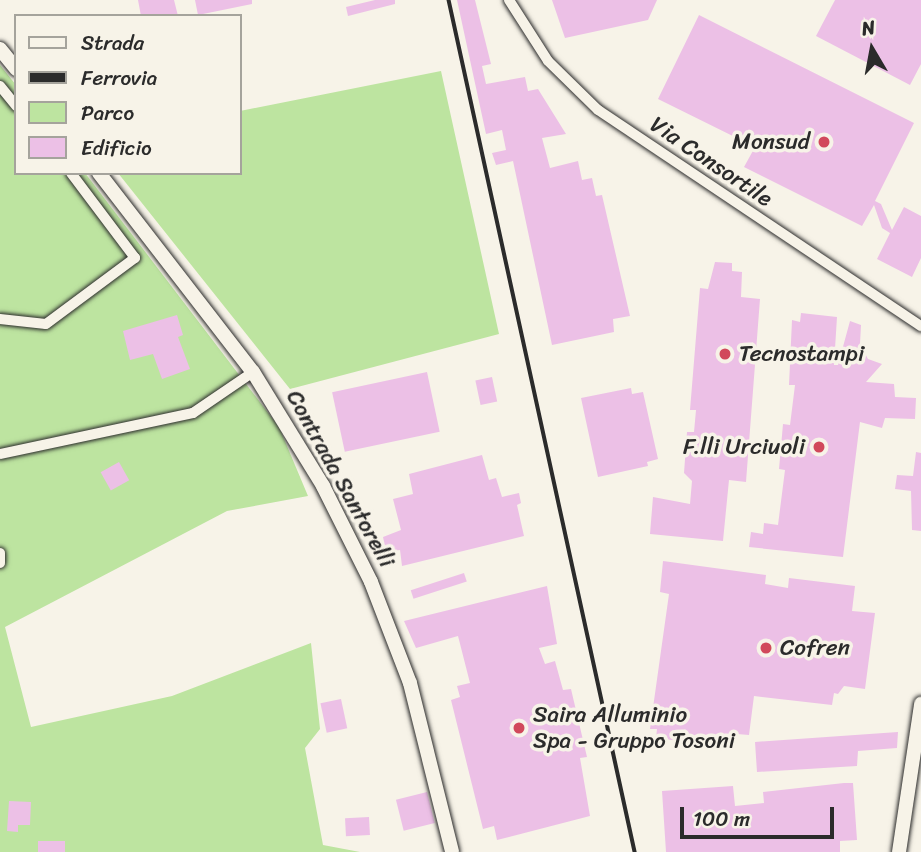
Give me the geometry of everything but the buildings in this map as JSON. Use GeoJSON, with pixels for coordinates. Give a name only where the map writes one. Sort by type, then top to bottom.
{"type":"FeatureCollection","features":[{"type":"Feature","properties":{"kind":"main road"},"geometry":{"type":"LineString","coordinates":[[0,49],[14,66]]}},
{"type":"Feature","properties":{"kind":"main road","name":"Contrada Santorelli"},"geometry":{"type":"LineString","coordinates":[[101,175],[253,372],[312,464],[381,606],[419,713],[453,852]]}},
{"type":"Feature","properties":{"kind":"main road"},"geometry":{"type":"LineString","coordinates":[[899,852],[921,704]]}},
{"type":"Feature","properties":{"kind":"street","name":"Via Consortile"},"geometry":{"type":"LineString","coordinates":[[509,0],[548,61],[598,110],[921,326]]}},
{"type":"Feature","properties":{"kind":"street"},"geometry":{"type":"LineString","coordinates":[[0,86],[14,104]]}},
{"type":"Feature","properties":{"kind":"street"},"geometry":{"type":"LineString","coordinates":[[0,319],[46,324],[135,258],[73,175]]}},
{"type":"Feature","properties":{"kind":"street"},"geometry":{"type":"LineString","coordinates":[[0,454],[193,413],[253,372]]}},
{"type":"Feature","properties":{"kind":"street"},"geometry":{"type":"LineString","coordinates":[[0,553],[0,563]]}},
{"type":"Feature","properties":{"kind":"green space"},"geometry":{"type":"Polygon","coordinates":[[[0,65],[14,82],[14,175],[87,175],[279,427],[308,496],[227,511],[5,627],[31,727],[172,696],[311,643],[320,729],[305,748],[323,845],[360,852],[0,852],[0,65]]]}},
{"type":"Feature","properties":{"kind":"green space"},"geometry":{"type":"Polygon","coordinates":[[[441,71],[499,334],[290,389],[120,175],[242,175],[242,111],[441,71]]]}},
{"type":"Feature","properties":{"kind":"railway"},"geometry":{"type":"LineString","coordinates":[[449,0],[635,852]]}},
{"type":"Feature","properties":{"kind":"place","name":"Monsud"},"geometry":{"type":"Point","coordinates":[824,142]}},
{"type":"Feature","properties":{"kind":"place","name":"Tecnostampi"},"geometry":{"type":"Point","coordinates":[725,354]}},
{"type":"Feature","properties":{"kind":"place","name":"F.lli Urciuoli"},"geometry":{"type":"Point","coordinates":[819,447]}},
{"type":"Feature","properties":{"kind":"place","name":"Cofren"},"geometry":{"type":"Point","coordinates":[766,648]}},
{"type":"Feature","properties":{"kind":"place","name":"Saira Alluminio Spa - Gruppo Tosoni"},"geometry":{"type":"Point","coordinates":[519,728]}}]}
